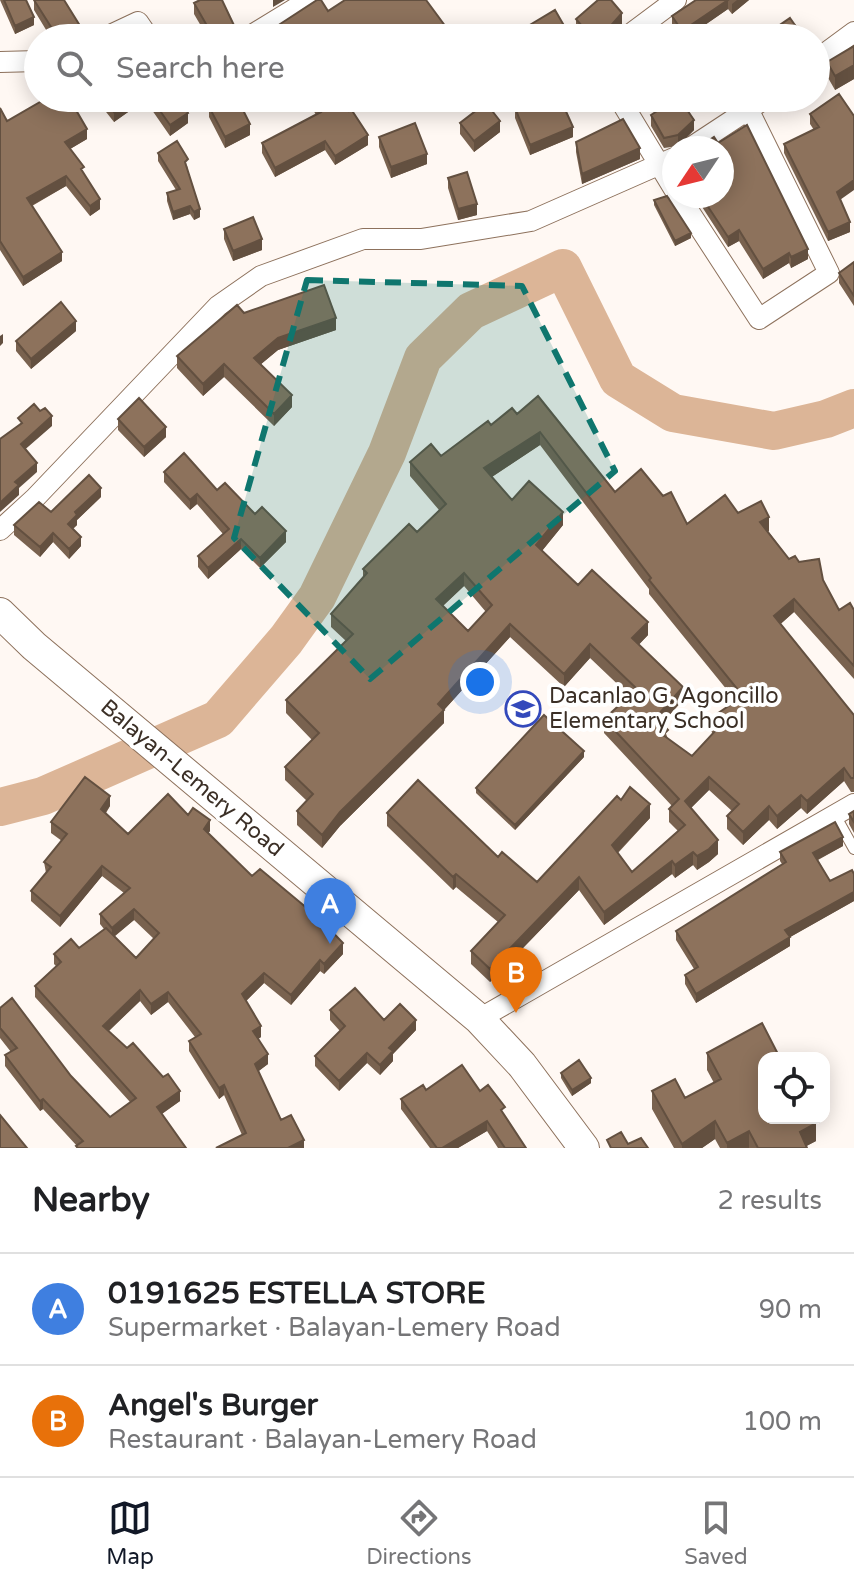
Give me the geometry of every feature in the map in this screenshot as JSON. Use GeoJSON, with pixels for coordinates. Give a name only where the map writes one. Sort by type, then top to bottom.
{"type":"FeatureCollection","features":[{"type":"Feature","properties":{"kind":"main road","name":"Balayan-Lemery Road"},"geometry":{"type":"LineString","coordinates":[[0,613],[107,707],[479,1019],[522,1065],[584,1148]]}},
{"type":"Feature","properties":{"kind":"street"},"geometry":{"type":"LineString","coordinates":[[270,24],[309,0]]}},
{"type":"Feature","properties":{"kind":"street"},"geometry":{"type":"LineString","coordinates":[[644,24],[676,0]]}},
{"type":"Feature","properties":{"kind":"street"},"geometry":{"type":"LineString","coordinates":[[830,50],[854,32]]}},
{"type":"Feature","properties":{"kind":"street"},"geometry":{"type":"LineString","coordinates":[[0,62],[24,61]]}},
{"type":"Feature","properties":{"kind":"street"},"geometry":{"type":"LineString","coordinates":[[630,112],[662,155]]}},
{"type":"Feature","properties":{"kind":"street"},"geometry":{"type":"LineString","coordinates":[[709,136],[747,112]]}},
{"type":"Feature","properties":{"kind":"street"},"geometry":{"type":"LineString","coordinates":[[687,208],[759,319],[829,273],[749,112]]}},
{"type":"Feature","properties":{"kind":"street"},"geometry":{"type":"LineString","coordinates":[[0,530],[35,498],[218,306],[261,276],[363,239],[421,239],[531,221],[662,164]]}},
{"type":"Feature","properties":{"kind":"street"},"geometry":{"type":"LineString","coordinates":[[479,1019],[854,804]]}},
{"type":"Feature","properties":{"kind":"lane"},"geometry":{"type":"LineString","coordinates":[[835,815],[854,849]]}},
{"type":"Feature","properties":{"kind":"highlighted area"},"geometry":{"type":"Polygon","coordinates":[[[307,280],[522,286],[615,471],[370,679],[234,538],[307,280]]]}},
{"type":"Feature","properties":{"kind":"building"},"geometry":{"type":"Polygon","coordinates":[[[4,0],[26,0],[34,17],[15,26],[4,0]]]}},
{"type":"Feature","properties":{"kind":"building"},"geometry":{"type":"Polygon","coordinates":[[[34,0],[64,0],[79,24],[49,24],[34,0]]]}},
{"type":"Feature","properties":{"kind":"building"},"geometry":{"type":"Polygon","coordinates":[[[222,0],[233,24],[206,24],[194,3],[222,0]]]}},
{"type":"Feature","properties":{"kind":"building"},"geometry":{"type":"Polygon","coordinates":[[[317,0],[321,0],[328,11],[345,0],[426,0],[444,24],[280,24],[317,0]]]}},
{"type":"Feature","properties":{"kind":"building"},"geometry":{"type":"Polygon","coordinates":[[[598,0],[611,0],[622,13],[612,24],[580,24],[576,19],[598,0]]]}},
{"type":"Feature","properties":{"kind":"building"},"geometry":{"type":"Polygon","coordinates":[[[696,0],[728,0],[692,24],[677,24],[672,16],[696,0]]]}},
{"type":"Feature","properties":{"kind":"building"},"geometry":{"type":"Polygon","coordinates":[[[555,10],[563,24],[531,24],[555,10]]]}},
{"type":"Feature","properties":{"kind":"building"},"geometry":{"type":"Polygon","coordinates":[[[854,46],[854,65],[835,76],[830,60],[854,46]]]}},
{"type":"Feature","properties":{"kind":"building"},"geometry":{"type":"Polygon","coordinates":[[[839,94],[854,116],[854,180],[837,192],[850,222],[828,232],[784,144],[819,127],[810,114],[830,112],[830,100],[839,94]]]}},
{"type":"Feature","properties":{"kind":"building"},"geometry":{"type":"Polygon","coordinates":[[[0,108],[7,121],[24,111],[77,112],[87,129],[65,142],[84,167],[81,169],[100,199],[90,206],[66,176],[27,198],[62,252],[23,277],[0,241],[0,108]]]}},
{"type":"Feature","properties":{"kind":"building"},"geometry":{"type":"Polygon","coordinates":[[[161,112],[187,112],[188,113],[170,125],[161,112]]]}},
{"type":"Feature","properties":{"kind":"building"},"geometry":{"type":"Polygon","coordinates":[[[212,112],[244,112],[250,124],[225,137],[212,112]]]}},
{"type":"Feature","properties":{"kind":"building"},"geometry":{"type":"Polygon","coordinates":[[[321,112],[353,112],[368,135],[335,156],[325,141],[275,168],[262,143],[321,112]]]}},
{"type":"Feature","properties":{"kind":"building"},"geometry":{"type":"Polygon","coordinates":[[[474,112],[493,112],[500,121],[474,141],[460,123],[474,112]]]}},
{"type":"Feature","properties":{"kind":"building"},"geometry":{"type":"Polygon","coordinates":[[[517,112],[566,112],[573,127],[530,145],[517,112]]]}},
{"type":"Feature","properties":{"kind":"building"},"geometry":{"type":"Polygon","coordinates":[[[656,112],[689,112],[694,120],[678,135],[663,136],[651,115],[656,112]]]}},
{"type":"Feature","properties":{"kind":"building"},"geometry":{"type":"Polygon","coordinates":[[[623,119],[640,148],[582,174],[576,142],[623,119]]]}},
{"type":"Feature","properties":{"kind":"building"},"geometry":{"type":"Polygon","coordinates":[[[415,123],[427,154],[391,167],[379,137],[415,123]]]}},
{"type":"Feature","properties":{"kind":"building"},"geometry":{"type":"Polygon","coordinates":[[[747,125],[808,249],[791,257],[789,253],[763,269],[739,230],[728,237],[709,208],[734,208],[734,136],[729,136],[747,125]]]}},
{"type":"Feature","properties":{"kind":"building"},"geometry":{"type":"Polygon","coordinates":[[[177,141],[188,159],[185,162],[200,209],[194,212],[190,206],[173,212],[167,193],[180,189],[158,153],[177,141]]]}},
{"type":"Feature","properties":{"kind":"building"},"geometry":{"type":"Polygon","coordinates":[[[467,172],[477,204],[458,209],[448,178],[467,172]]]}},
{"type":"Feature","properties":{"kind":"building"},"geometry":{"type":"Polygon","coordinates":[[[662,198],[662,208],[675,208],[691,233],[675,241],[654,200],[662,198]]]}},
{"type":"Feature","properties":{"kind":"building"},"geometry":{"type":"Polygon","coordinates":[[[253,217],[262,239],[233,251],[224,229],[253,217]]]}},
{"type":"Feature","properties":{"kind":"building"},"geometry":{"type":"Polygon","coordinates":[[[854,262],[854,296],[839,273],[854,262]]]}},
{"type":"Feature","properties":{"kind":"building"},"geometry":{"type":"Polygon","coordinates":[[[324,285],[336,318],[278,338],[254,358],[292,395],[274,414],[224,364],[203,384],[177,356],[237,305],[244,313],[324,285]]]}},
{"type":"Feature","properties":{"kind":"building"},"geometry":{"type":"Polygon","coordinates":[[[61,302],[76,321],[31,359],[16,341],[61,302]]]}},
{"type":"Feature","properties":{"kind":"building"},"geometry":{"type":"Polygon","coordinates":[[[538,396],[615,492],[641,469],[663,496],[671,492],[687,524],[725,495],[738,513],[761,501],[769,517],[760,522],[789,559],[795,556],[799,562],[819,559],[823,580],[839,610],[850,603],[854,610],[854,666],[794,599],[774,616],[854,715],[854,778],[844,768],[807,801],[801,795],[777,816],[769,806],[743,832],[727,816],[739,804],[709,777],[685,801],[718,840],[709,849],[697,856],[693,852],[675,865],[672,861],[604,912],[579,877],[490,969],[471,951],[505,915],[456,874],[453,877],[387,813],[418,780],[498,857],[502,852],[537,882],[617,796],[621,800],[630,787],[650,804],[612,845],[632,872],[685,825],[669,809],[679,799],[604,719],[637,689],[590,644],[564,674],[510,624],[438,704],[444,710],[340,812],[322,835],[297,811],[313,794],[285,767],[319,733],[286,700],[353,634],[331,614],[367,573],[363,569],[409,524],[417,532],[446,504],[410,462],[431,444],[441,456],[488,421],[491,425],[512,408],[517,414],[538,396]],[[540,432],[484,468],[512,500],[529,481],[563,512],[536,545],[578,585],[592,570],[648,622],[632,638],[683,687],[656,717],[668,730],[663,735],[692,756],[718,728],[711,718],[743,696],[649,580],[651,578],[540,432]],[[464,573],[436,599],[468,631],[492,605],[464,573]]]}},
{"type":"Feature","properties":{"kind":"building"},"geometry":{"type":"Polygon","coordinates":[[[139,398],[166,427],[144,447],[118,419],[139,398]]]}},
{"type":"Feature","properties":{"kind":"building"},"geometry":{"type":"Polygon","coordinates":[[[34,404],[40,411],[45,408],[52,416],[21,444],[37,463],[15,482],[19,485],[0,503],[0,439],[22,423],[18,418],[34,404]]]}},
{"type":"Feature","properties":{"kind":"building"},"geometry":{"type":"Polygon","coordinates":[[[184,453],[217,490],[225,483],[255,514],[262,507],[286,531],[260,558],[241,539],[208,568],[198,556],[229,529],[197,494],[190,500],[164,472],[184,453]]]}},
{"type":"Feature","properties":{"kind":"building"},"geometry":{"type":"Polygon","coordinates":[[[89,475],[101,488],[75,512],[77,515],[68,524],[81,537],[69,549],[53,533],[40,547],[14,525],[39,502],[51,512],[89,475]]]}},
{"type":"Feature","properties":{"kind":"building"},"geometry":{"type":"Polygon","coordinates":[[[544,715],[584,751],[515,825],[476,788],[544,715]]]}},
{"type":"Feature","properties":{"kind":"building"},"geometry":{"type":"Polygon","coordinates":[[[85,777],[110,796],[101,809],[128,834],[168,794],[188,815],[193,808],[210,820],[204,829],[252,876],[260,869],[320,919],[343,943],[324,964],[320,960],[291,995],[264,973],[242,994],[261,1026],[253,1031],[268,1054],[255,1064],[281,1120],[291,1115],[304,1140],[288,1148],[216,1148],[246,1133],[224,1085],[219,1088],[189,1041],[201,1034],[168,992],[151,1004],[140,990],[103,1026],[127,1048],[133,1043],[163,1077],[168,1074],[180,1091],[157,1107],[186,1148],[78,1148],[76,1146],[83,1141],[43,1099],[40,1101],[5,1055],[17,1048],[0,1028],[0,1008],[12,998],[71,1076],[110,1117],[136,1098],[35,986],[61,962],[54,954],[71,939],[79,948],[106,928],[136,958],[159,933],[134,909],[112,928],[100,914],[130,888],[102,866],[60,916],[31,891],[51,867],[44,862],[67,834],[51,822],[85,777]]]}},
{"type":"Feature","properties":{"kind":"building"},"geometry":{"type":"Polygon","coordinates":[[[835,822],[843,837],[813,853],[830,881],[852,870],[854,892],[785,930],[790,937],[696,994],[685,975],[698,967],[676,931],[786,862],[780,852],[835,822]]]}},
{"type":"Feature","properties":{"kind":"building"},"geometry":{"type":"Polygon","coordinates":[[[355,988],[384,1020],[400,1004],[416,1020],[389,1048],[393,1051],[380,1065],[367,1053],[339,1081],[315,1056],[345,1026],[330,1010],[355,988]]]}},
{"type":"Feature","properties":{"kind":"building"},"geometry":{"type":"Polygon","coordinates":[[[762,1023],[777,1052],[758,1052],[758,1124],[814,1124],[800,1132],[807,1148],[758,1148],[749,1131],[727,1143],[715,1121],[682,1144],[652,1091],[675,1079],[685,1098],[721,1079],[707,1053],[762,1023]]]}},
{"type":"Feature","properties":{"kind":"building"},"geometry":{"type":"Polygon","coordinates":[[[579,1060],[591,1078],[572,1090],[561,1073],[579,1060]]]}},
{"type":"Feature","properties":{"kind":"building"},"geometry":{"type":"Polygon","coordinates":[[[462,1065],[480,1091],[488,1085],[505,1107],[501,1110],[526,1148],[505,1148],[487,1121],[437,1148],[401,1099],[423,1085],[426,1090],[462,1065]]]}},
{"type":"Feature","properties":{"kind":"building"},"geometry":{"type":"Polygon","coordinates":[[[0,1115],[27,1148],[0,1148],[0,1115]]]}},
{"type":"Feature","properties":{"kind":"building"},"geometry":{"type":"Polygon","coordinates":[[[621,1132],[628,1144],[641,1138],[648,1148],[611,1148],[607,1140],[621,1132]]]}},
{"type":"Feature","properties":{"kind":"waterway"},"geometry":{"type":"LineString","coordinates":[[0,807],[43,796],[218,719],[286,640],[317,597],[387,453],[423,358],[471,311],[563,268],[618,379],[673,413],[774,431],[826,419],[854,408]]}},
{"type":"Feature","properties":{"kind":"place","name":"Dacanlao G. Agoncillo Elementary School"},"geometry":{"type":"Point","coordinates":[523,709]}},
{"type":"Feature","properties":{"kind":"place","name":"0191625 ESTELLA STORE"},"geometry":{"type":"Point","coordinates":[330,944]}},
{"type":"Feature","properties":{"kind":"place","name":"Angel's Burger"},"geometry":{"type":"Point","coordinates":[516,1013]}}]}
